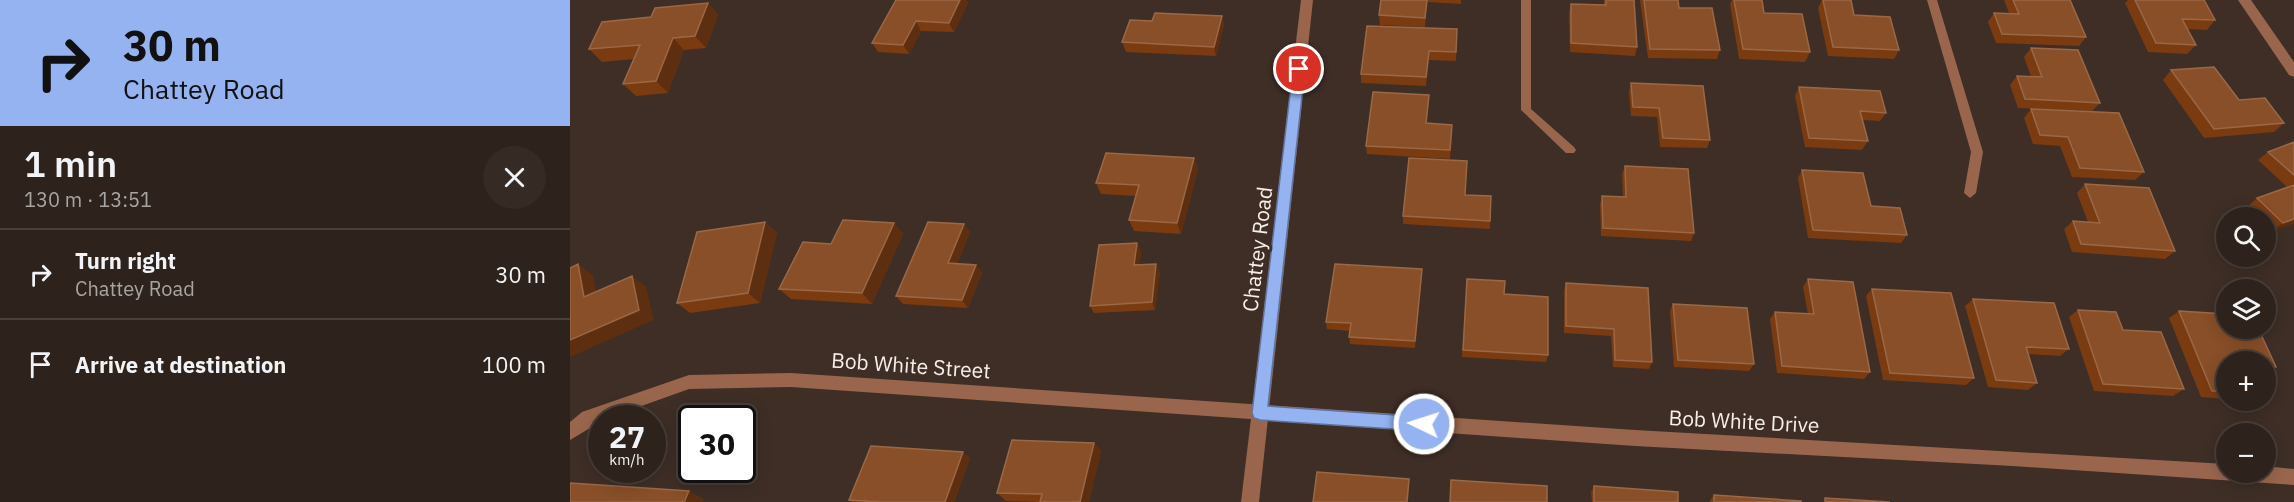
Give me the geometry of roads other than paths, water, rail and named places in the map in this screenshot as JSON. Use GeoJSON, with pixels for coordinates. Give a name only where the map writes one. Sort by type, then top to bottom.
{"type":"FeatureCollection","features":[{"type":"Feature","properties":{"kind":"street","name":"Chattey Road"},"geometry":{"type":"LineString","coordinates":[[1250,502],[1307,0]]}},
{"type":"Feature","properties":{"kind":"street"},"geometry":{"type":"LineString","coordinates":[[2244,0],[2294,72]]}},
{"type":"Feature","properties":{"kind":"street","name":"Bob White Street"},"geometry":{"type":"LineString","coordinates":[[570,432],[588,418],[689,382],[791,380],[1260,413]]}},
{"type":"Feature","properties":{"kind":"street","name":"Bob White Drive"},"geometry":{"type":"LineString","coordinates":[[1260,413],[1635,438],[2001,457],[2216,471]]}},
{"type":"Feature","properties":{"kind":"street","name":"Bob White Drive"},"geometry":{"type":"LineString","coordinates":[[2276,476],[2294,477]]}},
{"type":"Feature","properties":{"kind":"lane"},"geometry":{"type":"LineString","coordinates":[[1526,0],[1526,110],[1570,150]]}},
{"type":"Feature","properties":{"kind":"lane"},"geometry":{"type":"LineString","coordinates":[[1932,0],[1977,152],[1970,193]]}}]}
